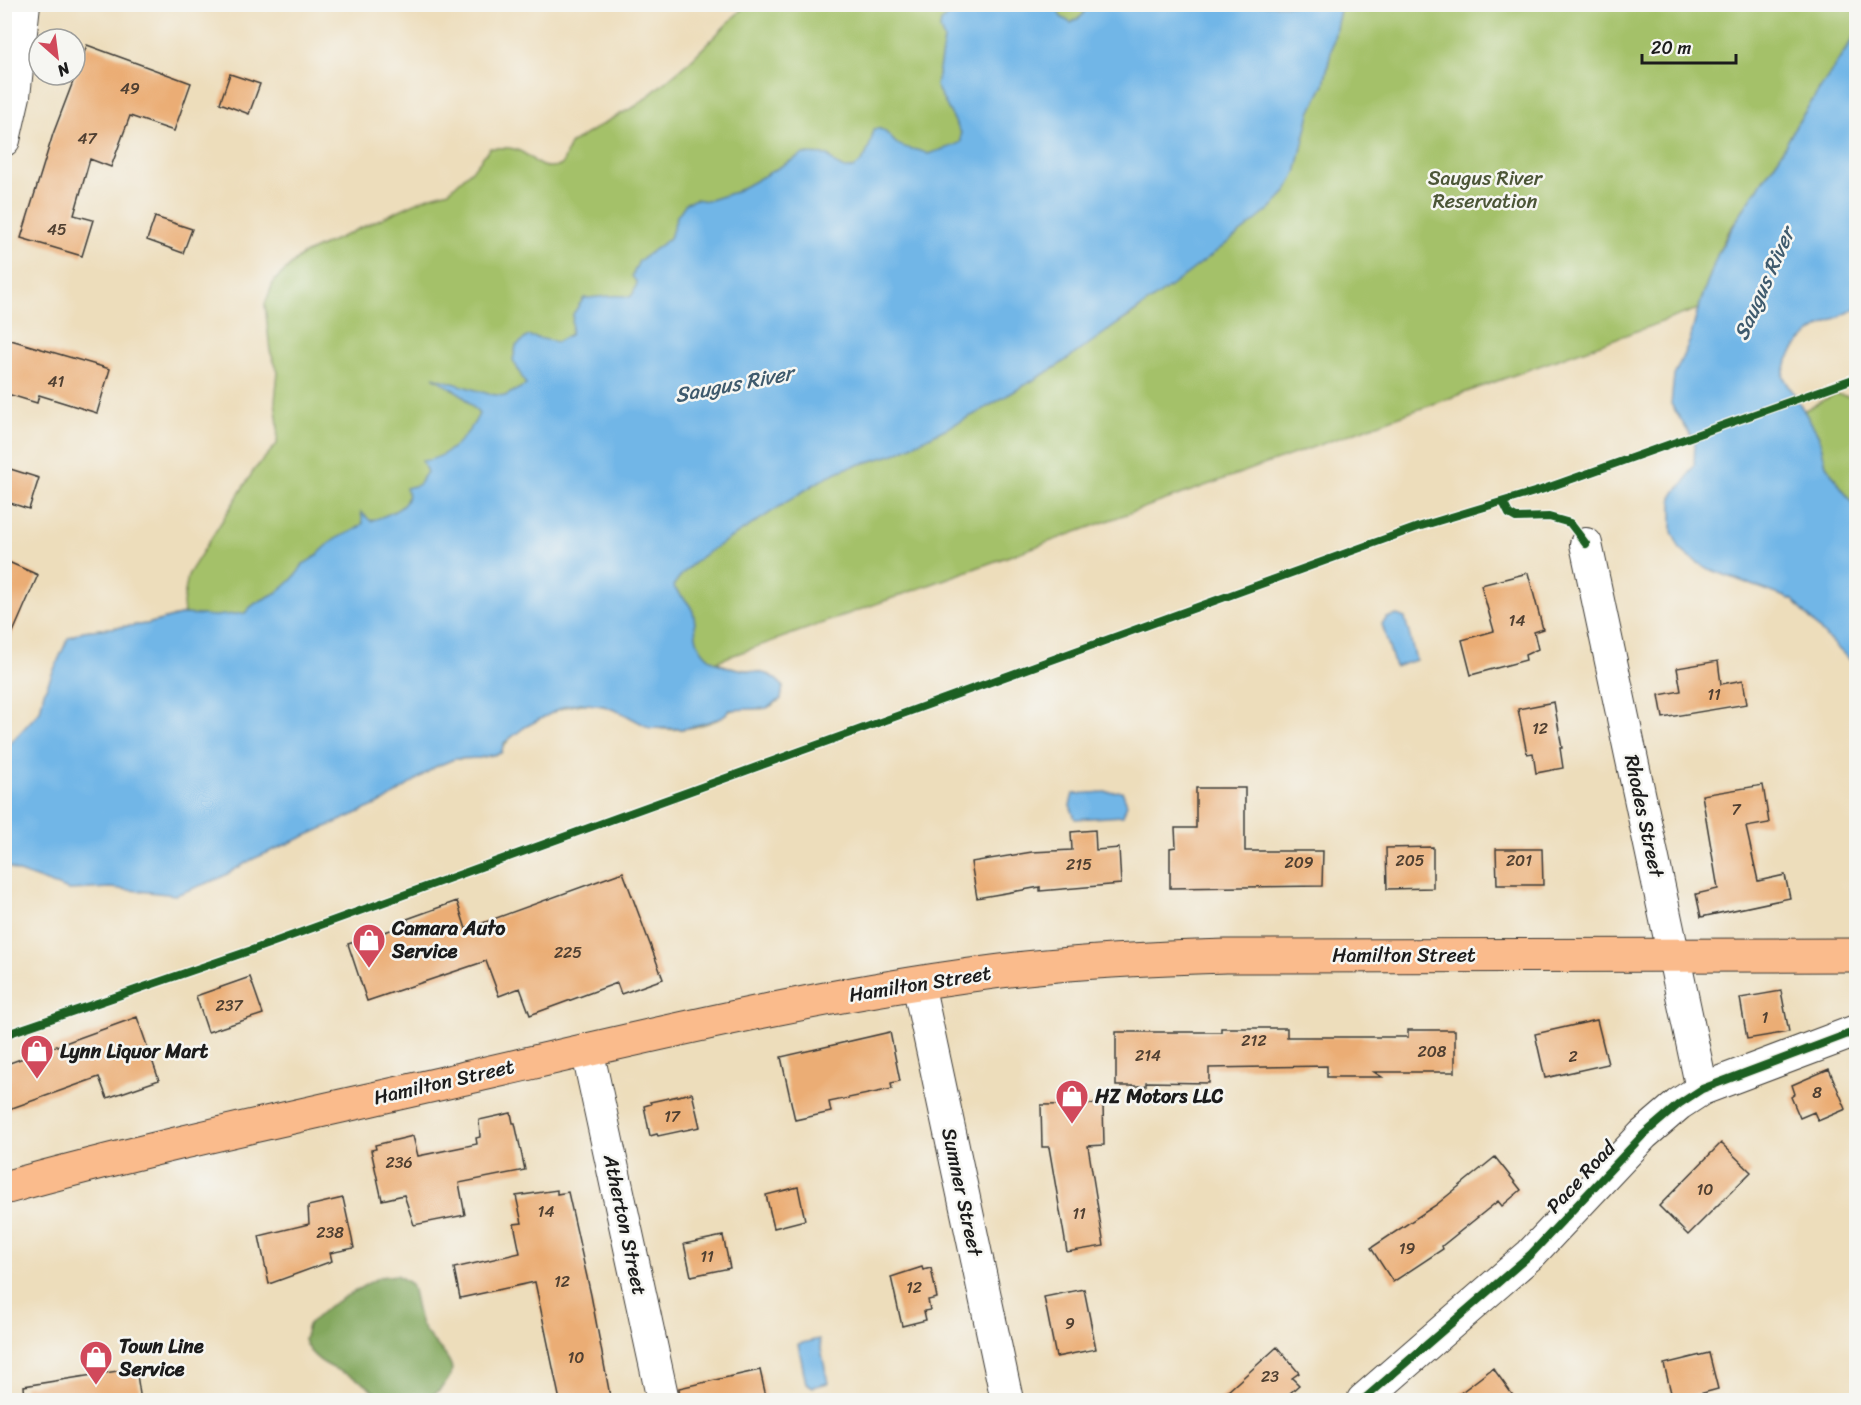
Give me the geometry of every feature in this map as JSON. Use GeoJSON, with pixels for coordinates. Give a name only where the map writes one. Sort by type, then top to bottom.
{"type":"FeatureCollection","features":[{"type":"Feature","properties":{"kind":"main road","name":"Hamilton Street"},"geometry":{"type":"LineString","coordinates":[[4,1188],[192,1140],[587,1049],[770,1010],[918,983],[1025,968],[1161,958],[1238,956],[1857,955]]}},
{"type":"Feature","properties":{"kind":"street"},"geometry":{"type":"LineString","coordinates":[[4,140],[14,96],[24,4]]}},
{"type":"Feature","properties":{"kind":"street","name":"Rhodes Street"},"geometry":{"type":"LineString","coordinates":[[1586,544],[1702,1089]]}},
{"type":"Feature","properties":{"kind":"street","name":"Sumner Street"},"geometry":{"type":"LineString","coordinates":[[918,983],[1007,1401]]}},
{"type":"Feature","properties":{"kind":"street","name":"Pace Road"},"geometry":{"type":"LineString","coordinates":[[1363,1401],[1531,1254],[1643,1135],[1679,1104],[1702,1089],[1857,1031]]}},
{"type":"Feature","properties":{"kind":"street","name":"Atherton Street"},"geometry":{"type":"LineString","coordinates":[[587,1049],[663,1401]]}},
{"type":"Feature","properties":{"kind":"green space"},"geometry":{"type":"Polygon","coordinates":[[[746,5],[1187,5],[315,624],[83,631],[147,624],[184,614],[183,603],[188,575],[254,470],[277,444],[278,425],[275,401],[278,372],[270,351],[265,304],[274,281],[302,255],[428,197],[449,191],[475,167],[490,148],[514,149],[546,167],[562,165],[570,144],[636,106],[690,61],[746,5]]]}},
{"type":"Feature","properties":{"kind":"green space","name":"Saugus River Reservation"},"geometry":{"type":"Polygon","coordinates":[[[1341,5],[1856,5],[1856,34],[1797,124],[1779,157],[1727,234],[1698,309],[717,661],[725,666],[770,675],[783,686],[781,699],[768,707],[734,709],[706,724],[686,729],[672,729],[649,725],[599,705],[566,707],[518,732],[509,739],[501,753],[479,758],[454,759],[435,767],[407,785],[398,644],[976,413],[1056,367],[1092,340],[1130,316],[1248,227],[1286,192],[1296,173],[1310,113],[1324,84],[1341,5]]]}},
{"type":"Feature","properties":{"kind":"green space"},"geometry":{"type":"Polygon","coordinates":[[[1835,394],[1851,397],[1856,403],[1856,509],[1826,465],[1818,434],[1803,411],[1835,394]]]}},
{"type":"Feature","properties":{"kind":"green space"},"geometry":{"type":"Polygon","coordinates":[[[397,1275],[411,1284],[421,1324],[445,1354],[452,1370],[443,1387],[427,1399],[417,1401],[380,1400],[373,1390],[363,1383],[319,1360],[304,1340],[308,1325],[329,1306],[379,1277],[397,1275]]]}},
{"type":"Feature","properties":{"kind":"water","name":"Saugus River"},"geometry":{"type":"Polygon","coordinates":[[[958,5],[1056,5],[1061,17],[1071,23],[1082,16],[1088,5],[1341,5],[1324,84],[1310,113],[1296,173],[1286,192],[1271,208],[1170,287],[1056,367],[977,413],[895,454],[828,476],[706,554],[680,577],[673,586],[692,608],[698,644],[701,649],[712,660],[720,664],[771,676],[783,686],[781,699],[767,708],[730,710],[721,718],[684,729],[650,728],[604,706],[580,703],[565,706],[525,727],[504,743],[501,753],[479,758],[454,759],[435,767],[385,801],[253,859],[220,878],[176,895],[111,888],[69,890],[5,865],[5,749],[40,711],[44,692],[68,638],[83,631],[147,624],[184,614],[215,616],[245,613],[256,603],[281,589],[303,564],[313,559],[334,540],[360,526],[363,523],[361,512],[371,521],[403,506],[408,495],[406,488],[418,485],[427,472],[422,461],[440,456],[456,445],[479,414],[461,394],[433,377],[489,394],[505,396],[526,385],[513,360],[516,346],[528,336],[557,342],[571,334],[573,314],[584,298],[630,297],[637,283],[632,276],[639,261],[670,238],[677,216],[686,203],[696,199],[707,201],[735,192],[803,154],[828,155],[844,169],[852,168],[864,158],[873,129],[877,128],[883,130],[896,143],[928,154],[961,142],[961,133],[936,86],[944,40],[940,29],[941,22],[958,5]]]}},
{"type":"Feature","properties":{"kind":"water","name":"Saugus River"},"geometry":{"type":"Polygon","coordinates":[[[1856,34],[1856,309],[1821,326],[1801,342],[1793,351],[1783,376],[1818,434],[1826,465],[1856,509],[1856,666],[1793,600],[1706,568],[1680,549],[1672,532],[1672,498],[1694,465],[1695,443],[1671,404],[1674,376],[1690,340],[1698,309],[1718,253],[1741,213],[1779,157],[1797,124],[1856,34]]]}},
{"type":"Feature","properties":{"kind":"water"},"geometry":{"type":"Polygon","coordinates":[[[1397,615],[1405,618],[1416,660],[1395,667],[1382,624],[1387,618],[1397,615]]]}},
{"type":"Feature","properties":{"kind":"water"},"geometry":{"type":"Polygon","coordinates":[[[1122,791],[1127,804],[1123,816],[1075,819],[1070,805],[1073,794],[1122,791]]]}},
{"type":"Feature","properties":{"kind":"water"},"geometry":{"type":"Polygon","coordinates":[[[819,1339],[828,1383],[813,1387],[806,1383],[798,1344],[819,1339]]]}},
{"type":"Feature","properties":{"kind":"building"},"geometry":{"type":"Polygon","coordinates":[[[87,45],[191,83],[174,131],[130,116],[111,167],[90,159],[74,215],[93,220],[82,256],[21,238],[53,134],[71,87],[87,87],[87,45]]]}},
{"type":"Feature","properties":{"kind":"building"},"geometry":{"type":"Polygon","coordinates":[[[230,74],[260,84],[249,114],[220,103],[230,74]]]}},
{"type":"Feature","properties":{"kind":"building"},"geometry":{"type":"Polygon","coordinates":[[[155,217],[192,229],[183,253],[147,240],[155,217]]]}},
{"type":"Feature","properties":{"kind":"building"},"geometry":{"type":"Polygon","coordinates":[[[4,338],[110,369],[97,413],[39,395],[37,403],[4,393],[4,338]]]}},
{"type":"Feature","properties":{"kind":"building"},"geometry":{"type":"Polygon","coordinates":[[[4,467],[39,478],[29,509],[4,501],[4,467]]]}},
{"type":"Feature","properties":{"kind":"building"},"geometry":{"type":"Polygon","coordinates":[[[4,560],[38,575],[4,653],[4,560]]]}},
{"type":"Feature","properties":{"kind":"building"},"geometry":{"type":"Polygon","coordinates":[[[1528,573],[1543,629],[1534,632],[1538,649],[1525,655],[1526,660],[1471,675],[1462,640],[1494,631],[1481,585],[1528,573]]]}},
{"type":"Feature","properties":{"kind":"building"},"geometry":{"type":"Polygon","coordinates":[[[1718,661],[1721,684],[1743,680],[1747,704],[1663,718],[1659,695],[1681,691],[1677,668],[1718,661]]]}},
{"type":"Feature","properties":{"kind":"building"},"geometry":{"type":"Polygon","coordinates":[[[1554,702],[1563,768],[1536,773],[1533,753],[1527,754],[1518,709],[1554,702]]]}},
{"type":"Feature","properties":{"kind":"building"},"geometry":{"type":"Polygon","coordinates":[[[1763,785],[1769,823],[1746,827],[1758,881],[1785,875],[1790,898],[1701,917],[1696,894],[1718,889],[1702,795],[1763,785]]]}},
{"type":"Feature","properties":{"kind":"building"},"geometry":{"type":"Polygon","coordinates":[[[1196,788],[1245,788],[1245,851],[1323,851],[1322,886],[1170,888],[1170,848],[1176,847],[1175,828],[1196,828],[1196,788]]]}},
{"type":"Feature","properties":{"kind":"building"},"geometry":{"type":"Polygon","coordinates":[[[1095,830],[1096,850],[1119,848],[1121,884],[1040,891],[1040,887],[977,898],[971,862],[1032,852],[1072,850],[1071,832],[1095,830]]]}},
{"type":"Feature","properties":{"kind":"building"},"geometry":{"type":"Polygon","coordinates":[[[1433,847],[1433,888],[1387,889],[1386,848],[1433,847]]]}},
{"type":"Feature","properties":{"kind":"building"},"geometry":{"type":"Polygon","coordinates":[[[1496,849],[1542,849],[1543,885],[1497,885],[1496,849]]]}},
{"type":"Feature","properties":{"kind":"building"},"geometry":{"type":"Polygon","coordinates":[[[623,872],[663,979],[621,994],[617,983],[530,1015],[520,988],[499,996],[486,961],[367,1001],[348,944],[409,924],[407,919],[457,901],[466,929],[623,872]]]}},
{"type":"Feature","properties":{"kind":"building"},"geometry":{"type":"Polygon","coordinates":[[[250,977],[263,1014],[208,1032],[196,996],[250,977]]]}},
{"type":"Feature","properties":{"kind":"building"},"geometry":{"type":"Polygon","coordinates":[[[1781,991],[1789,1032],[1747,1039],[1740,998],[1781,991]]]}},
{"type":"Feature","properties":{"kind":"building"},"geometry":{"type":"Polygon","coordinates":[[[137,1017],[159,1080],[107,1098],[99,1077],[4,1111],[4,1065],[137,1017]]]}},
{"type":"Feature","properties":{"kind":"building"},"geometry":{"type":"Polygon","coordinates":[[[1597,1020],[1608,1064],[1545,1078],[1535,1034],[1597,1020]]]}},
{"type":"Feature","properties":{"kind":"building"},"geometry":{"type":"Polygon","coordinates":[[[1221,1028],[1287,1028],[1287,1037],[1408,1037],[1408,1030],[1455,1030],[1455,1072],[1374,1072],[1382,1077],[1327,1077],[1327,1066],[1209,1068],[1209,1083],[1146,1082],[1146,1086],[1116,1086],[1116,1032],[1221,1032],[1221,1028]]]}},
{"type":"Feature","properties":{"kind":"building"},"geometry":{"type":"Polygon","coordinates":[[[890,1032],[900,1081],[891,1083],[892,1089],[829,1102],[831,1112],[795,1120],[781,1057],[890,1032]]]}},
{"type":"Feature","properties":{"kind":"building"},"geometry":{"type":"Polygon","coordinates":[[[1829,1069],[1846,1109],[1818,1121],[1814,1112],[1800,1118],[1791,1097],[1795,1094],[1792,1085],[1829,1069]]]}},
{"type":"Feature","properties":{"kind":"building"},"geometry":{"type":"Polygon","coordinates":[[[692,1093],[700,1127],[650,1136],[644,1106],[651,1104],[650,1102],[692,1093]]]}},
{"type":"Feature","properties":{"kind":"building"},"geometry":{"type":"Polygon","coordinates":[[[1103,1104],[1104,1145],[1088,1146],[1104,1246],[1067,1252],[1049,1147],[1042,1147],[1041,1105],[1103,1104]]]}},
{"type":"Feature","properties":{"kind":"building"},"geometry":{"type":"Polygon","coordinates":[[[511,1113],[525,1170],[459,1183],[465,1215],[414,1225],[404,1195],[382,1200],[371,1150],[376,1149],[375,1145],[413,1136],[418,1156],[477,1144],[476,1138],[480,1137],[479,1120],[511,1113]]]}},
{"type":"Feature","properties":{"kind":"building"},"geometry":{"type":"Polygon","coordinates":[[[1721,1143],[1751,1172],[1688,1235],[1659,1206],[1721,1143]]]}},
{"type":"Feature","properties":{"kind":"building"},"geometry":{"type":"Polygon","coordinates":[[[1495,1157],[1521,1190],[1502,1206],[1498,1201],[1442,1246],[1443,1249],[1393,1282],[1371,1248],[1436,1205],[1495,1157]]]}},
{"type":"Feature","properties":{"kind":"building"},"geometry":{"type":"Polygon","coordinates":[[[798,1187],[805,1220],[774,1228],[766,1195],[798,1187]]]}},
{"type":"Feature","properties":{"kind":"building"},"geometry":{"type":"Polygon","coordinates":[[[557,1190],[557,1194],[568,1192],[611,1401],[560,1401],[535,1282],[460,1298],[454,1268],[520,1253],[514,1224],[522,1223],[516,1196],[557,1190]]]}},
{"type":"Feature","properties":{"kind":"building"},"geometry":{"type":"Polygon","coordinates":[[[343,1198],[354,1248],[330,1253],[332,1261],[269,1284],[259,1236],[309,1224],[308,1206],[343,1198]]]}},
{"type":"Feature","properties":{"kind":"building"},"geometry":{"type":"Polygon","coordinates":[[[723,1236],[730,1268],[691,1276],[684,1244],[723,1236]]]}},
{"type":"Feature","properties":{"kind":"building"},"geometry":{"type":"Polygon","coordinates":[[[922,1267],[923,1270],[931,1268],[937,1298],[928,1300],[930,1310],[924,1311],[926,1320],[902,1326],[891,1277],[922,1267]]]}},
{"type":"Feature","properties":{"kind":"building"},"geometry":{"type":"Polygon","coordinates":[[[1084,1289],[1096,1349],[1056,1357],[1044,1297],[1084,1289]]]}},
{"type":"Feature","properties":{"kind":"building"},"geometry":{"type":"Polygon","coordinates":[[[1277,1347],[1299,1373],[1292,1378],[1299,1385],[1281,1401],[1217,1401],[1277,1347]]]}},
{"type":"Feature","properties":{"kind":"building"},"geometry":{"type":"Polygon","coordinates":[[[1709,1353],[1718,1389],[1673,1401],[1664,1364],[1709,1353]]]}},
{"type":"Feature","properties":{"kind":"building"},"geometry":{"type":"Polygon","coordinates":[[[136,1368],[141,1401],[25,1401],[24,1386],[136,1368]]]}},
{"type":"Feature","properties":{"kind":"building"},"geometry":{"type":"Polygon","coordinates":[[[1493,1368],[1517,1401],[1450,1401],[1493,1368]]]}},
{"type":"Feature","properties":{"kind":"building"},"geometry":{"type":"Polygon","coordinates":[[[760,1370],[767,1401],[680,1401],[679,1388],[760,1370]]]}},
{"type":"Feature","properties":{"kind":"cycle path"},"geometry":{"type":"LineString","coordinates":[[4,1035],[252,950],[1418,527],[1541,490],[1856,378]]}},
{"type":"Feature","properties":{"kind":"cycle path"},"geometry":{"type":"LineString","coordinates":[[1503,502],[1509,514],[1516,518],[1549,517],[1570,523],[1586,544]]}},
{"type":"Feature","properties":{"kind":"cycle path"},"geometry":{"type":"LineString","coordinates":[[1363,1400],[1531,1254],[1643,1135],[1679,1104],[1702,1089],[1856,1031]]}},
{"type":"Feature","properties":{"kind":"place","name":"Camara Auto Service"},"geometry":{"type":"Point","coordinates":[369,969]}},
{"type":"Feature","properties":{"kind":"place","name":"Lynn Liquor Mart"},"geometry":{"type":"Point","coordinates":[37,1080]}},
{"type":"Feature","properties":{"kind":"place","name":"HZ Motors LLC"},"geometry":{"type":"Point","coordinates":[1072,1125]}},
{"type":"Feature","properties":{"kind":"place","name":"Town Line Service"},"geometry":{"type":"Point","coordinates":[96,1386]}}]}
